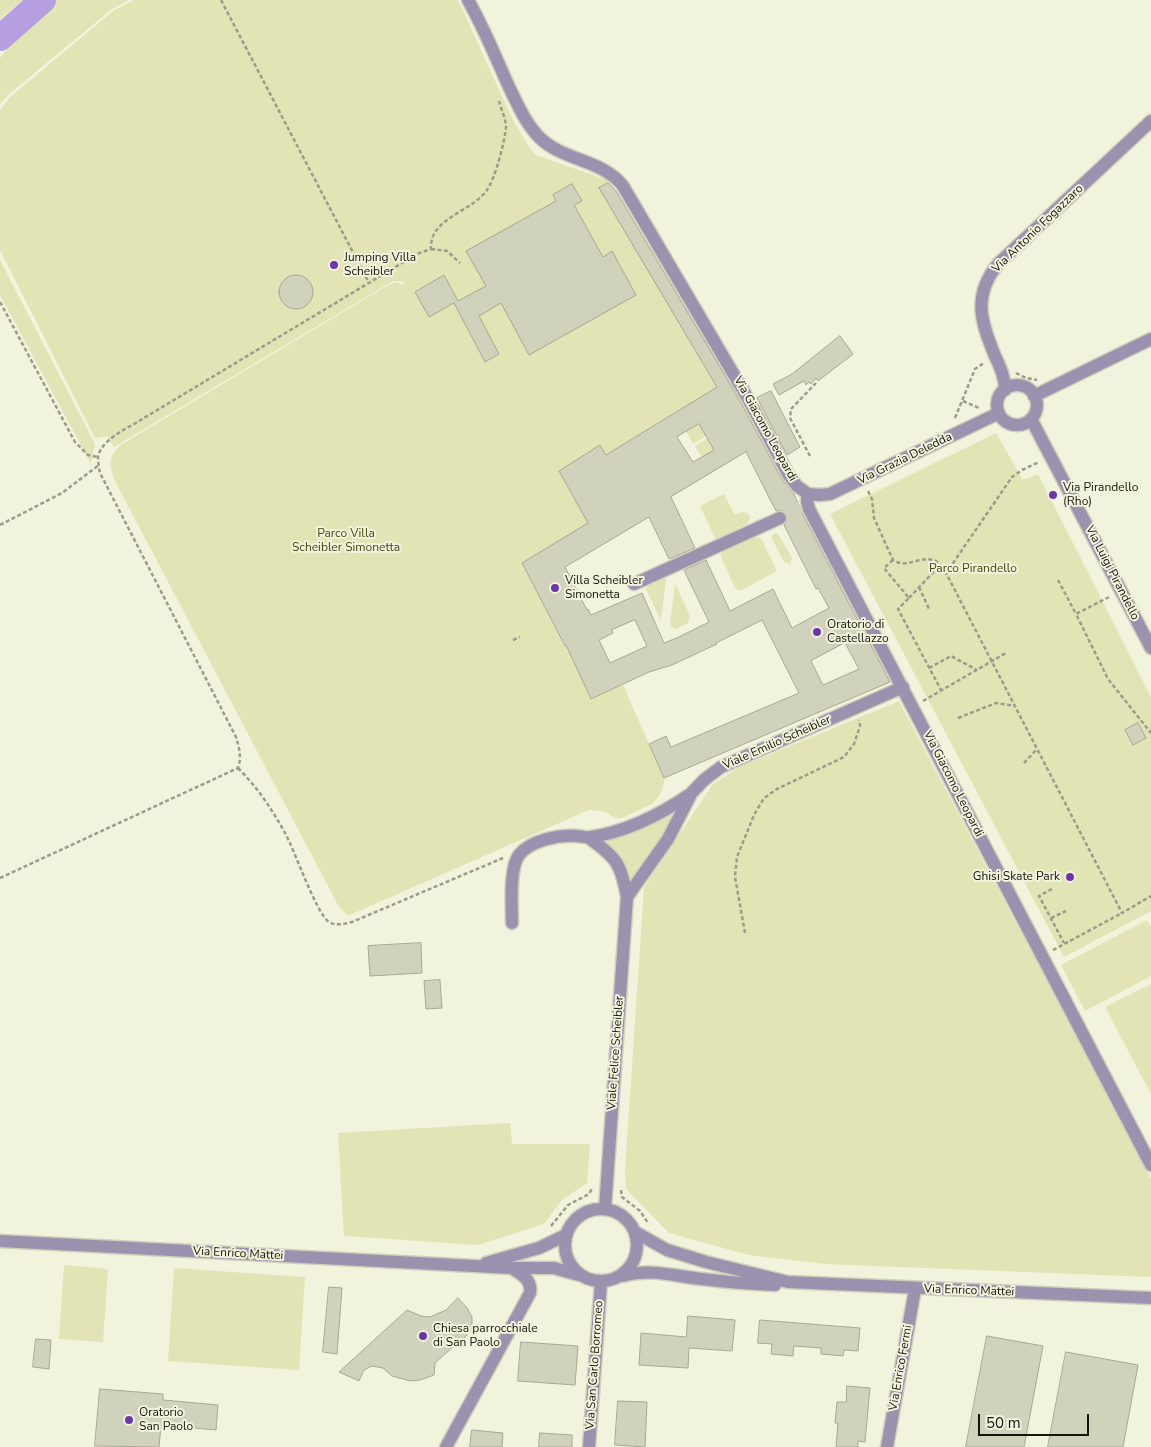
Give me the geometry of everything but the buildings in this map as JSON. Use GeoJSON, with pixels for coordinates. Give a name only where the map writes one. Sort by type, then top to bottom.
{"type":"FeatureCollection","features":[{"type":"Feature","properties":{"kind":"street","name":"Via Giacomo Leopardi"},"geometry":{"type":"LineString","coordinates":[[468,0],[521,110],[539,137],[546,143],[611,173],[623,186],[747,397],[788,474],[806,502],[1151,1165]]}},
{"type":"Feature","properties":{"kind":"street","name":"Via Antonio Fogazzaro"},"geometry":{"type":"LineString","coordinates":[[1005,390],[1001,370],[985,332],[981,308],[984,288],[992,272],[1151,121]]}},
{"type":"Feature","properties":{"kind":"street"},"geometry":{"type":"LineString","coordinates":[[1034,396],[1151,339]]}},
{"type":"Feature","properties":{"kind":"street"},"geometry":{"type":"LineString","coordinates":[[1018,386],[1030,391],[1034,396],[1036,408],[1031,419],[1026,423],[1014,425],[1002,419],[999,413],[998,400],[1005,390],[1018,386]]}},
{"type":"Feature","properties":{"kind":"street","name":"Via Grazia Deledda"},"geometry":{"type":"LineString","coordinates":[[806,502],[838,491],[999,413]]}},
{"type":"Feature","properties":{"kind":"street","name":"Via Luigi Pirandello"},"geometry":{"type":"LineString","coordinates":[[1031,419],[1151,648]]}},
{"type":"Feature","properties":{"kind":"street"},"geometry":{"type":"LineString","coordinates":[[634,584],[780,518]]}},
{"type":"Feature","properties":{"kind":"street","name":"Viale Emilio Scheibler"},"geometry":{"type":"LineString","coordinates":[[520,854],[529,847],[547,839],[562,836],[589,838],[624,828],[656,814],[691,794],[704,780],[721,767],[903,687]]}},
{"type":"Feature","properties":{"kind":"street"},"geometry":{"type":"LineString","coordinates":[[627,897],[668,838],[691,794]]}},
{"type":"Feature","properties":{"kind":"street","name":"Viale Felice Scheibler"},"geometry":{"type":"LineString","coordinates":[[589,838],[605,849],[614,859],[622,872],[627,897],[605,1209]]}},
{"type":"Feature","properties":{"kind":"street"},"geometry":{"type":"LineString","coordinates":[[512,923],[513,884],[516,860],[520,854]]}},
{"type":"Feature","properties":{"kind":"street"},"geometry":{"type":"LineString","coordinates":[[597,1209],[615,1211],[630,1223],[635,1232],[638,1241],[634,1260],[631,1266],[612,1281],[588,1280],[579,1275],[566,1257],[564,1246],[566,1234],[569,1226],[581,1214],[597,1209]]}},
{"type":"Feature","properties":{"kind":"street","name":"Via Enrico Mattei"},"geometry":{"type":"LineString","coordinates":[[635,1232],[667,1250],[706,1262],[788,1282],[1151,1298]]}},
{"type":"Feature","properties":{"kind":"street","name":"Via Enrico Mattei"},"geometry":{"type":"LineString","coordinates":[[476,1266],[539,1248],[566,1234]]}},
{"type":"Feature","properties":{"kind":"street","name":"Via Enrico Mattei"},"geometry":{"type":"LineString","coordinates":[[0,1241],[512,1268],[554,1268],[579,1275]]}},
{"type":"Feature","properties":{"kind":"street"},"geometry":{"type":"LineString","coordinates":[[446,1447],[530,1293],[531,1287],[527,1279],[512,1268]]}},
{"type":"Feature","properties":{"kind":"street","name":"Via Enrico Mattei"},"geometry":{"type":"LineString","coordinates":[[619,1277],[632,1273],[658,1272],[754,1284],[776,1285],[788,1282]]}},
{"type":"Feature","properties":{"kind":"street","name":"Via San Carlo Borromeo"},"geometry":{"type":"LineString","coordinates":[[589,1447],[601,1282]]}},
{"type":"Feature","properties":{"kind":"street","name":"Via Enrico Fermi"},"geometry":{"type":"LineString","coordinates":[[887,1447],[915,1289]]}},
{"type":"Feature","properties":{"kind":"path"},"geometry":{"type":"LineString","coordinates":[[221,0],[369,284]]}},
{"type":"Feature","properties":{"kind":"path"},"geometry":{"type":"LineString","coordinates":[[431,249],[430,240],[436,230],[479,199],[488,189],[503,143],[506,125],[497,94]]}},
{"type":"Feature","properties":{"kind":"path"},"geometry":{"type":"LineString","coordinates":[[0,878],[238,768],[240,761],[241,752],[236,737],[100,473],[98,457],[101,449],[111,439],[417,254],[431,249],[447,251],[460,263]]}},
{"type":"Feature","properties":{"kind":"path"},"geometry":{"type":"LineString","coordinates":[[0,302],[75,442],[88,455],[98,457]]}},
{"type":"Feature","properties":{"kind":"path"},"geometry":{"type":"LineString","coordinates":[[952,421],[957,415],[975,369],[996,357]]}},
{"type":"Feature","properties":{"kind":"path"},"geometry":{"type":"LineString","coordinates":[[1011,369],[1026,378],[1040,380]]}},
{"type":"Feature","properties":{"kind":"path"},"geometry":{"type":"LineString","coordinates":[[810,456],[790,418],[790,413],[816,383]]}},
{"type":"Feature","properties":{"kind":"path"},"geometry":{"type":"LineString","coordinates":[[963,401],[980,407],[978,411]]}},
{"type":"Feature","properties":{"kind":"path"},"geometry":{"type":"LineString","coordinates":[[945,571],[949,569],[1012,476],[1040,462]]}},
{"type":"Feature","properties":{"kind":"path"},"geometry":{"type":"LineString","coordinates":[[0,525],[62,493],[99,465]]}},
{"type":"Feature","properties":{"kind":"path"},"geometry":{"type":"LineString","coordinates":[[866,486],[872,499],[874,518],[893,560],[900,563],[933,560],[945,571],[1122,913]]}},
{"type":"Feature","properties":{"kind":"path"},"geometry":{"type":"LineString","coordinates":[[893,560],[884,568],[909,598]]}},
{"type":"Feature","properties":{"kind":"path"},"geometry":{"type":"LineString","coordinates":[[940,565],[898,609],[941,690]]}},
{"type":"Feature","properties":{"kind":"path"},"geometry":{"type":"LineString","coordinates":[[1058,580],[1108,679],[1151,733]]}},
{"type":"Feature","properties":{"kind":"path"},"geometry":{"type":"LineString","coordinates":[[919,587],[929,609]]}},
{"type":"Feature","properties":{"kind":"path"},"geometry":{"type":"LineString","coordinates":[[1076,614],[1111,596]]}},
{"type":"Feature","properties":{"kind":"path"},"geometry":{"type":"LineString","coordinates":[[513,640],[520,637]]}},
{"type":"Feature","properties":{"kind":"path"},"geometry":{"type":"LineString","coordinates":[[919,703],[1006,653]]}},
{"type":"Feature","properties":{"kind":"path"},"geometry":{"type":"LineString","coordinates":[[929,668],[950,656],[977,670]]}},
{"type":"Feature","properties":{"kind":"path"},"geometry":{"type":"LineString","coordinates":[[958,718],[996,703],[1015,706]]}},
{"type":"Feature","properties":{"kind":"path"},"geometry":{"type":"LineString","coordinates":[[745,933],[735,877],[737,857],[754,815],[764,798],[777,789],[844,757],[854,744],[860,726],[858,707]]}},
{"type":"Feature","properties":{"kind":"path"},"geometry":{"type":"LineString","coordinates":[[1024,763],[1037,749]]}},
{"type":"Feature","properties":{"kind":"path"},"geometry":{"type":"LineString","coordinates":[[238,768],[264,798],[285,832],[315,900],[323,915],[330,922],[341,925],[352,922],[511,855],[520,854]]}},
{"type":"Feature","properties":{"kind":"path"},"geometry":{"type":"LineString","coordinates":[[1052,889],[1039,896],[1064,944]]}},
{"type":"Feature","properties":{"kind":"path"},"geometry":{"type":"LineString","coordinates":[[1049,952],[1151,896]]}},
{"type":"Feature","properties":{"kind":"path"},"geometry":{"type":"LineString","coordinates":[[1051,918],[1066,910]]}},
{"type":"Feature","properties":{"kind":"path"},"geometry":{"type":"LineString","coordinates":[[546,1231],[568,1205],[589,1194],[595,1178],[620,1181],[622,1197],[640,1212],[652,1229]]}},
{"type":"Feature","properties":{"kind":"green space"},"geometry":{"type":"Polygon","coordinates":[[[0,0],[23,0],[0,19],[0,0]]]}},
{"type":"Feature","properties":{"kind":"green space"},"geometry":{"type":"Polygon","coordinates":[[[55,0],[129,0],[112,9],[8,95],[0,104],[0,58],[26,26],[55,0]]]}},
{"type":"Feature","properties":{"kind":"green space","name":"Parco Villa Scheibler Simonetta"},"geometry":{"type":"Polygon","coordinates":[[[134,0],[458,0],[513,120],[529,147],[536,155],[610,181],[729,380],[610,453],[636,496],[522,563],[564,646],[566,645],[591,699],[623,685],[664,778],[660,795],[652,804],[622,818],[615,818],[603,811],[589,810],[352,914],[347,915],[339,907],[115,481],[111,470],[111,461],[114,453],[122,444],[385,287],[396,282],[405,285],[402,281],[393,281],[114,447],[107,436],[95,438],[0,250],[0,110],[10,97],[113,11],[134,0]]]}},
{"type":"Feature","properties":{"kind":"green space"},"geometry":{"type":"Polygon","coordinates":[[[0,260],[95,444],[91,464],[0,295],[0,260]]]}},
{"type":"Feature","properties":{"kind":"green space"},"geometry":{"type":"Polygon","coordinates":[[[722,410],[729,422],[693,444],[686,431],[722,410]]]}},
{"type":"Feature","properties":{"kind":"green space","name":"Parco Pirandello"},"geometry":{"type":"Polygon","coordinates":[[[996,433],[1023,480],[1038,474],[1151,697],[1151,911],[1064,957],[830,514],[996,433]]]}},
{"type":"Feature","properties":{"kind":"green space"},"geometry":{"type":"Polygon","coordinates":[[[707,438],[714,450],[702,457],[695,446],[707,438]]]}},
{"type":"Feature","properties":{"kind":"green space"},"geometry":{"type":"Polygon","coordinates":[[[724,494],[735,515],[741,512],[748,513],[750,519],[747,524],[716,540],[700,506],[724,494]]]}},
{"type":"Feature","properties":{"kind":"green space"},"geometry":{"type":"Polygon","coordinates":[[[776,533],[792,558],[790,564],[784,562],[772,539],[772,535],[776,533]]]}},
{"type":"Feature","properties":{"kind":"green space"},"geometry":{"type":"Polygon","coordinates":[[[754,537],[762,540],[777,571],[742,590],[738,590],[735,588],[721,554],[724,550],[754,537]]]}},
{"type":"Feature","properties":{"kind":"green space"},"geometry":{"type":"Polygon","coordinates":[[[664,578],[666,580],[661,621],[646,589],[648,586],[664,578]]]}},
{"type":"Feature","properties":{"kind":"green space"},"geometry":{"type":"Polygon","coordinates":[[[675,583],[690,616],[688,623],[676,629],[670,625],[675,583]]]}},
{"type":"Feature","properties":{"kind":"green space"},"geometry":{"type":"Polygon","coordinates":[[[899,701],[1151,1179],[1151,1277],[825,1264],[749,1255],[669,1233],[626,1189],[625,1170],[644,887],[713,784],[739,767],[899,701]]]}},
{"type":"Feature","properties":{"kind":"green space"},"geometry":{"type":"Polygon","coordinates":[[[681,806],[632,883],[618,854],[597,839],[681,806]]]}},
{"type":"Feature","properties":{"kind":"green space"},"geometry":{"type":"Polygon","coordinates":[[[1147,920],[1151,928],[1151,976],[1085,1011],[1061,965],[1147,920]]]}},
{"type":"Feature","properties":{"kind":"green space"},"geometry":{"type":"Polygon","coordinates":[[[1151,984],[1151,1094],[1105,1007],[1151,984]]]}},
{"type":"Feature","properties":{"kind":"green space"},"geometry":{"type":"Polygon","coordinates":[[[510,1123],[512,1144],[590,1144],[587,1183],[562,1200],[544,1224],[478,1245],[344,1236],[338,1133],[510,1123]]]}},
{"type":"Feature","properties":{"kind":"green space"},"geometry":{"type":"Polygon","coordinates":[[[64,1265],[108,1269],[103,1342],[59,1339],[64,1265]]]}},
{"type":"Feature","properties":{"kind":"green space"},"geometry":{"type":"Polygon","coordinates":[[[174,1268],[305,1277],[299,1370],[168,1361],[174,1268]]]}},
{"type":"Feature","properties":{"kind":"waterway"},"geometry":{"type":"LineString","coordinates":[[0,38],[43,0]]}},
{"type":"Feature","properties":{"kind":"tunnel"},"geometry":{"type":"LineString","coordinates":[[780,518],[801,507]]}},
{"type":"Feature","properties":{"kind":"place","name":"Jumping Villa Scheibler"},"geometry":{"type":"Point","coordinates":[334,265]}},
{"type":"Feature","properties":{"kind":"place","name":"Via Pirandello (Rho)"},"geometry":{"type":"Point","coordinates":[1053,495]}},
{"type":"Feature","properties":{"kind":"place","name":"Villa Scheibler Simonetta"},"geometry":{"type":"Point","coordinates":[555,588]}},
{"type":"Feature","properties":{"kind":"place","name":"Oratorio di Castellazzo"},"geometry":{"type":"Point","coordinates":[817,632]}},
{"type":"Feature","properties":{"kind":"place","name":"Ghisi Skate Park"},"geometry":{"type":"Point","coordinates":[1070,877]}},
{"type":"Feature","properties":{"kind":"place","name":"Chiesa parrocchiale di San Paolo"},"geometry":{"type":"Point","coordinates":[423,1336]}},
{"type":"Feature","properties":{"kind":"place","name":"Oratorio San Paolo"},"geometry":{"type":"Point","coordinates":[129,1420]}}]}
